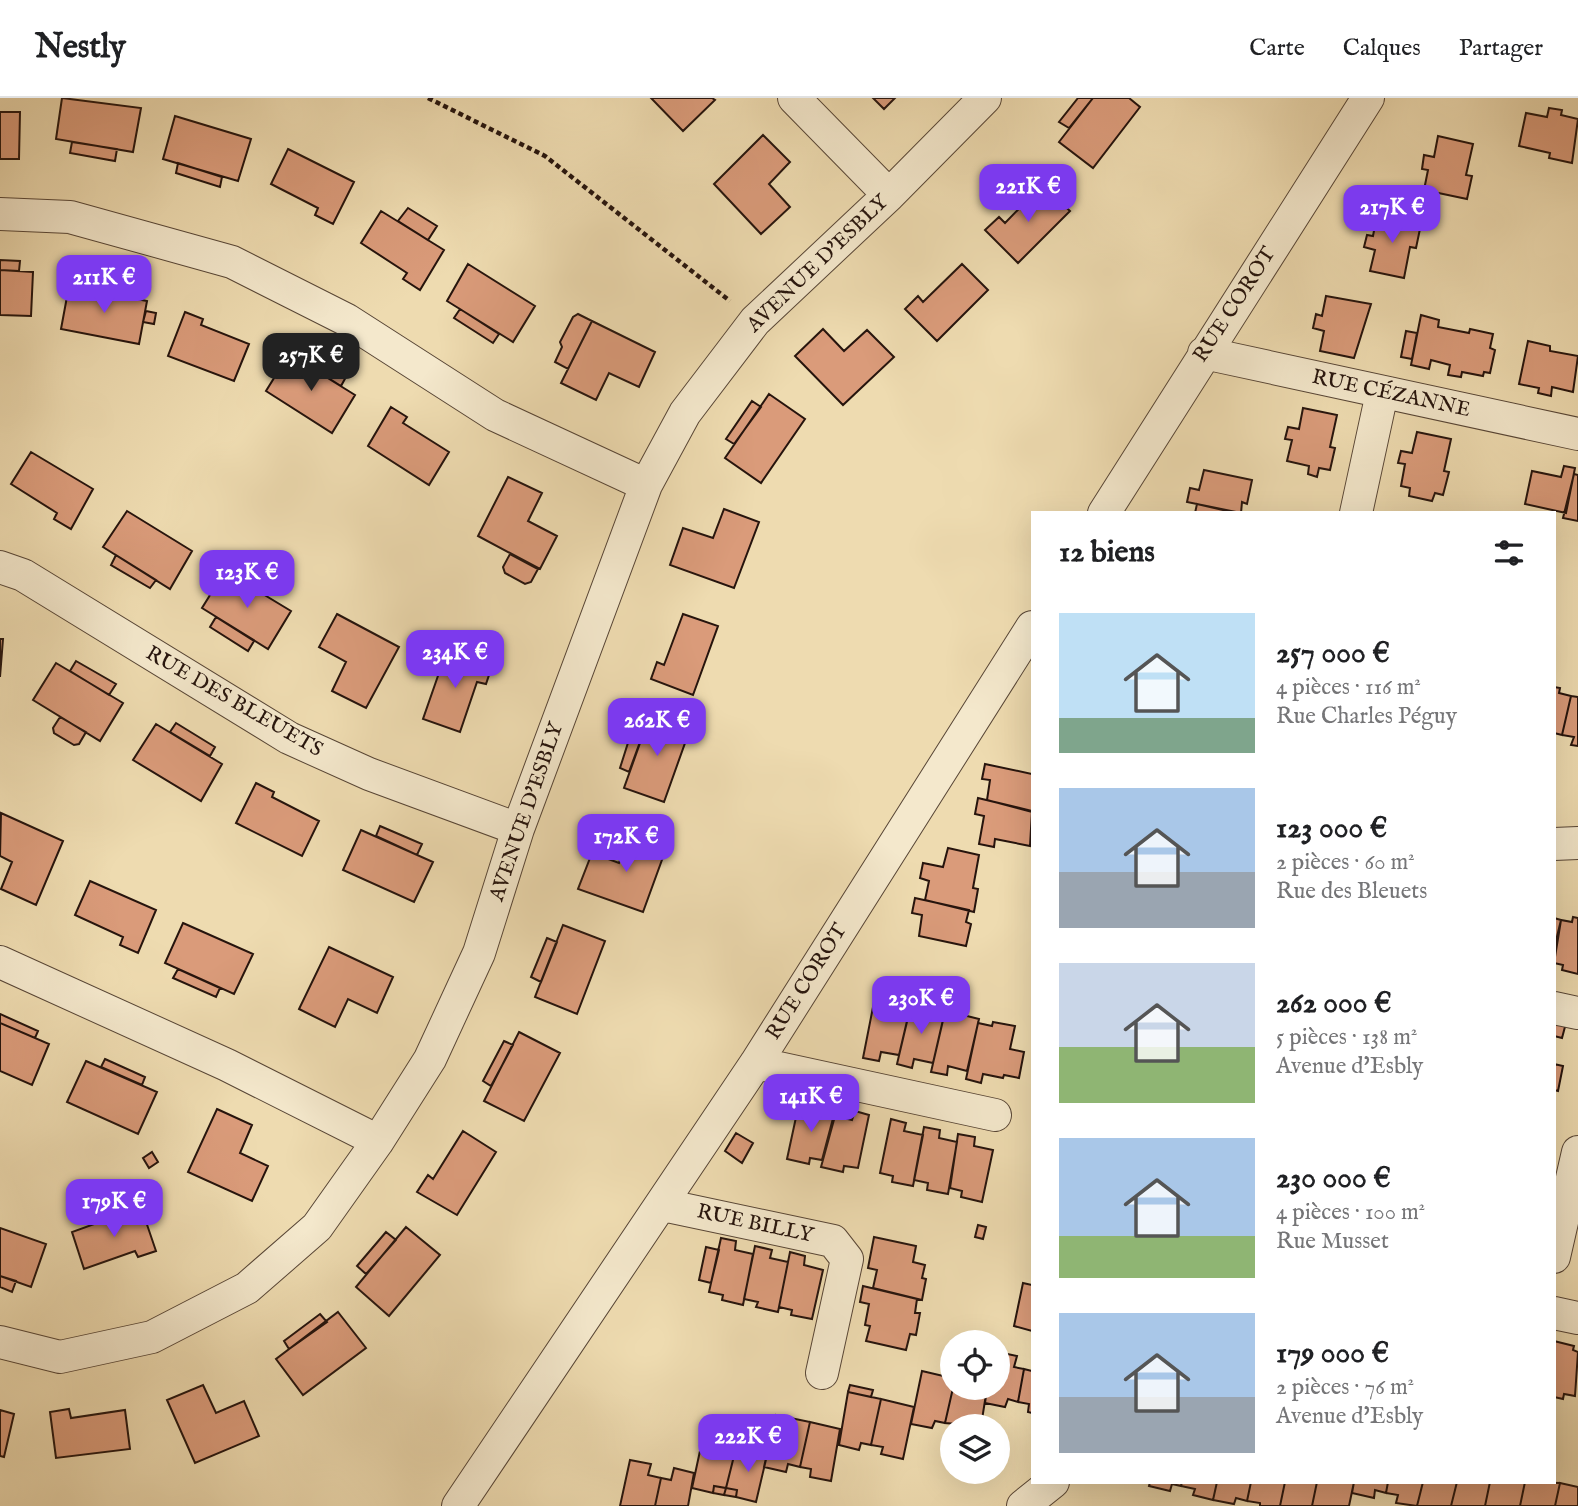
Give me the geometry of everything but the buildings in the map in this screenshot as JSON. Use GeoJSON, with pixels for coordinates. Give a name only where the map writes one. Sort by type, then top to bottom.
{"type":"FeatureCollection","features":[{"type":"Feature","properties":{"kind":"street"},"geometry":{"type":"LineString","coordinates":[[793,98],[889,195]]}},
{"type":"Feature","properties":{"kind":"street","name":"AVENUE D'ESBLY"},"geometry":{"type":"LineString","coordinates":[[0,1342],[60,1357],[152,1337],[247,1288],[317,1227],[430,1059],[479,953],[518,829],[646,485],[685,413],[755,321],[889,195],[985,98]]}},
{"type":"Feature","properties":{"kind":"street","name":"RUE COROT"},"geometry":{"type":"LineString","coordinates":[[1105,511],[1368,98]]}},
{"type":"Feature","properties":{"kind":"street"},"geometry":{"type":"LineString","coordinates":[[0,214],[70,217],[232,262],[347,320],[495,415],[646,485]]}},
{"type":"Feature","properties":{"kind":"street","name":"RUE CÉZANNE"},"geometry":{"type":"LineString","coordinates":[[1204,352],[1381,393],[1578,434]]}},
{"type":"Feature","properties":{"kind":"street"},"geometry":{"type":"LineString","coordinates":[[1356,511],[1381,393]]}},
{"type":"Feature","properties":{"kind":"street","name":"RUE DES BLEUETS"},"geometry":{"type":"LineString","coordinates":[[0,567],[23,575],[289,738],[369,774],[518,829]]}},
{"type":"Feature","properties":{"kind":"street","name":"RUE COROT"},"geometry":{"type":"LineString","coordinates":[[458,1506],[663,1205],[1031,629]]}},
{"type":"Feature","properties":{"kind":"street"},"geometry":{"type":"LineString","coordinates":[[1556,844],[1578,843]]}},
{"type":"Feature","properties":{"kind":"street"},"geometry":{"type":"LineString","coordinates":[[0,962],[227,1065],[377,1141]]}},
{"type":"Feature","properties":{"kind":"street"},"geometry":{"type":"LineString","coordinates":[[1556,1008],[1578,1013]]}},
{"type":"Feature","properties":{"kind":"street"},"geometry":{"type":"LineString","coordinates":[[756,1062],[995,1115]]}},
{"type":"Feature","properties":{"kind":"street"},"geometry":{"type":"LineString","coordinates":[[1556,1248],[1578,1152]]}},
{"type":"Feature","properties":{"kind":"street","name":"RUE BILLY"},"geometry":{"type":"LineString","coordinates":[[663,1205],[833,1241],[847,1259],[822,1373]]}},
{"type":"Feature","properties":{"kind":"street"},"geometry":{"type":"LineString","coordinates":[[1556,1314],[1578,1318]]}},
{"type":"Feature","properties":{"kind":"street"},"geometry":{"type":"LineString","coordinates":[[1023,1506],[1050,1484]]}},
{"type":"Feature","properties":{"kind":"path"},"geometry":{"type":"LineString","coordinates":[[428,98],[545,156],[755,321]]}}]}
